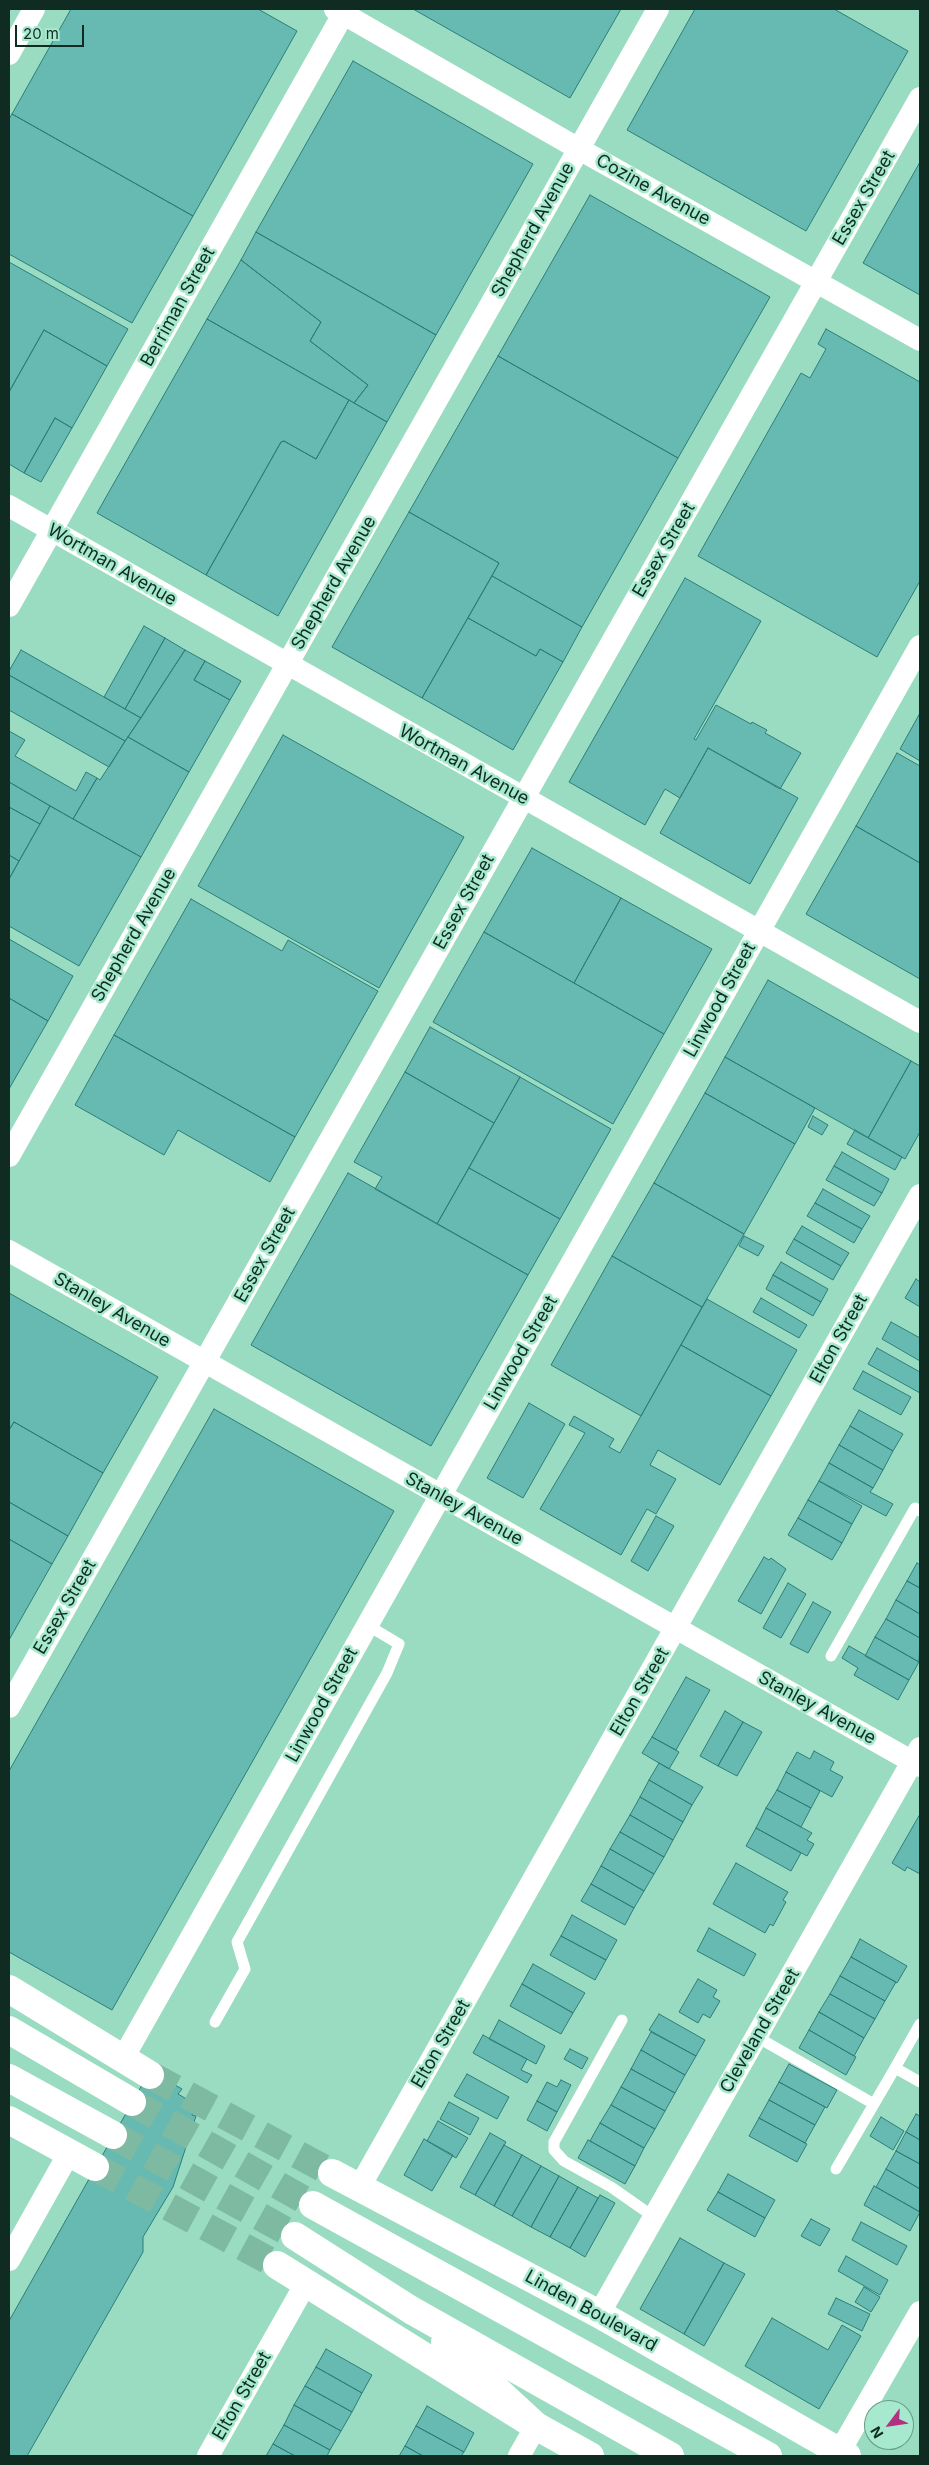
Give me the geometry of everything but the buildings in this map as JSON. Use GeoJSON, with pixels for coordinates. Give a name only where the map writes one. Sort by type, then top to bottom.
{"type":"FeatureCollection","features":[{"type":"Feature","properties":{"kind":"main road"},"geometry":{"type":"LineString","coordinates":[[9,1989],[122,2060],[150,2075]]}},
{"type":"Feature","properties":{"kind":"main road"},"geometry":{"type":"LineString","coordinates":[[9,2030],[132,2102]]}},
{"type":"Feature","properties":{"kind":"main road"},"geometry":{"type":"LineString","coordinates":[[9,2078],[113,2135]]}},
{"type":"Feature","properties":{"kind":"main road"},"geometry":{"type":"LineString","coordinates":[[9,2120],[95,2167]]}},
{"type":"Feature","properties":{"kind":"main road","name":"Linden Boulevard"},"geometry":{"type":"LineString","coordinates":[[332,2173],[599,2314],[841,2455]]}},
{"type":"Feature","properties":{"kind":"main road"},"geometry":{"type":"LineString","coordinates":[[313,2205],[768,2456]]}},
{"type":"Feature","properties":{"kind":"main road"},"geometry":{"type":"LineString","coordinates":[[295,2236],[411,2310],[670,2456]]}},
{"type":"Feature","properties":{"kind":"main road"},"geometry":{"type":"LineString","coordinates":[[277,2266],[536,2426],[590,2456]]}},
{"type":"Feature","properties":{"kind":"main road"},"geometry":{"type":"LineString","coordinates":[[411,2310],[536,2426]]}},
{"type":"Feature","properties":{"kind":"street"},"geometry":{"type":"LineString","coordinates":[[9,54],[34,9]]}},
{"type":"Feature","properties":{"kind":"street","name":"Shepherd Avenue"},"geometry":{"type":"LineString","coordinates":[[9,1156],[658,9]]}},
{"type":"Feature","properties":{"kind":"street","name":"Cozine Avenue"},"geometry":{"type":"LineString","coordinates":[[342,10],[579,149],[920,340]]}},
{"type":"Feature","properties":{"kind":"street","name":"Berriman Street"},"geometry":{"type":"LineString","coordinates":[[9,606],[342,10]]}},
{"type":"Feature","properties":{"kind":"street","name":"Essex Street"},"geometry":{"type":"LineString","coordinates":[[9,1707],[920,98]]}},
{"type":"Feature","properties":{"kind":"street","name":"Wortman Avenue"},"geometry":{"type":"LineString","coordinates":[[9,506],[920,1022]]}},
{"type":"Feature","properties":{"kind":"street","name":"Linwood Street"},"geometry":{"type":"LineString","coordinates":[[122,2060],[920,646]]}},
{"type":"Feature","properties":{"kind":"street","name":"Elton Street"},"geometry":{"type":"LineString","coordinates":[[359,2188],[920,1196]]}},
{"type":"Feature","properties":{"kind":"street","name":"Stanley Avenue"},"geometry":{"type":"LineString","coordinates":[[9,1251],[676,1628],[918,1759]]}},
{"type":"Feature","properties":{"kind":"street","name":"Cleveland Street"},"geometry":{"type":"LineString","coordinates":[[599,2314],[757,2036],[918,1759]]}},
{"type":"Feature","properties":{"kind":"street"},"geometry":{"type":"LineString","coordinates":[[9,2260],[69,2153]]}},
{"type":"Feature","properties":{"kind":"street","name":"Elton Street"},"geometry":{"type":"LineString","coordinates":[[208,2456],[306,2283]]}},
{"type":"Feature","properties":{"kind":"street"},"geometry":{"type":"LineString","coordinates":[[841,2455],[920,2312]]}},
{"type":"Feature","properties":{"kind":"street"},"geometry":{"type":"LineString","coordinates":[[519,2456],[536,2426]]}},
{"type":"Feature","properties":{"kind":"lane"},"geometry":{"type":"LineString","coordinates":[[831,1656],[915,1508],[920,1511]]}},
{"type":"Feature","properties":{"kind":"lane"},"geometry":{"type":"LineString","coordinates":[[215,2022],[245,1969],[237,1942],[387,1673],[399,1644],[367,1625]]}},
{"type":"Feature","properties":{"kind":"lane"},"geometry":{"type":"LineString","coordinates":[[622,2020],[554,2142],[554,2150],[564,2161],[611,2187],[654,2217]]}},
{"type":"Feature","properties":{"kind":"lane"},"geometry":{"type":"LineString","coordinates":[[836,2169],[920,2024]]}},
{"type":"Feature","properties":{"kind":"lane"},"geometry":{"type":"LineString","coordinates":[[757,2036],[874,2104]]}},
{"type":"Feature","properties":{"kind":"lane"},"geometry":{"type":"LineString","coordinates":[[895,2068],[920,2082]]}},
{"type":"Feature","properties":{"kind":"tunnel"},"geometry":{"type":"LineString","coordinates":[[150,2075],[332,2173]]}},
{"type":"Feature","properties":{"kind":"tunnel"},"geometry":{"type":"LineString","coordinates":[[132,2102],[313,2205]]}},
{"type":"Feature","properties":{"kind":"tunnel"},"geometry":{"type":"LineString","coordinates":[[113,2135],[295,2236]]}},
{"type":"Feature","properties":{"kind":"tunnel"},"geometry":{"type":"LineString","coordinates":[[95,2167],[277,2265]]}}]}
